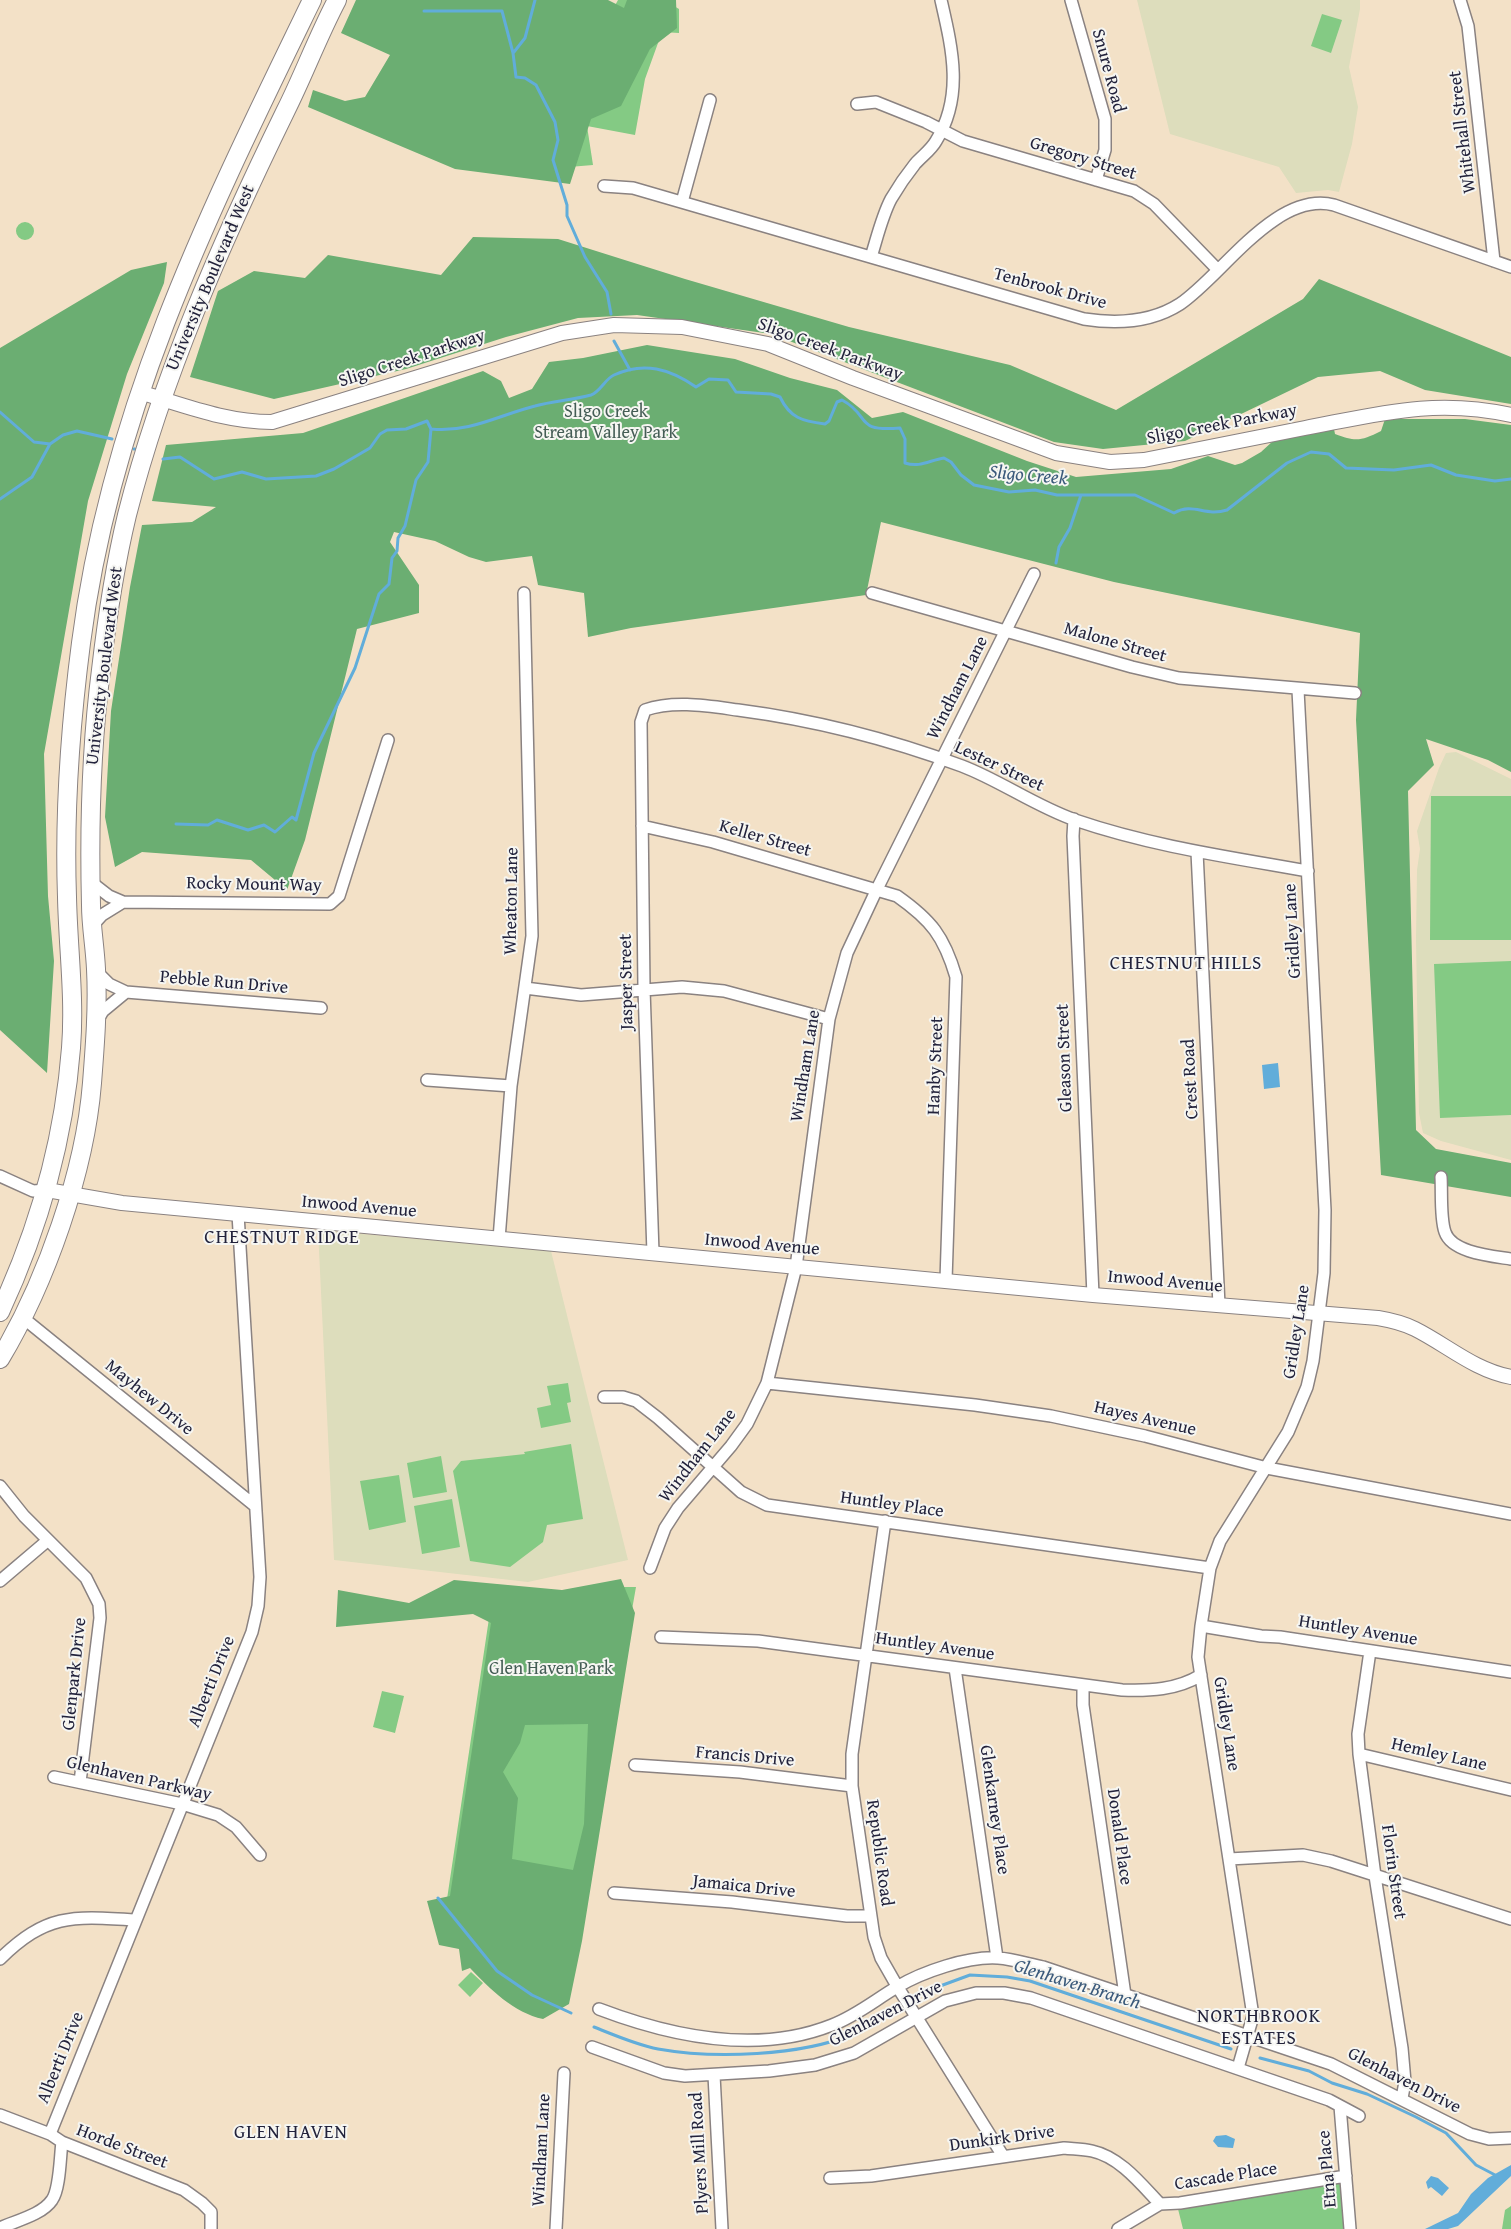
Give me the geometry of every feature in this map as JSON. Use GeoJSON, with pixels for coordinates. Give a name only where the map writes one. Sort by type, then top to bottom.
{"type":"FeatureCollection","features":[{"type":"Feature","properties":{"kind":"main road","name":"University Boulevard West"},"geometry":{"type":"LineString","coordinates":[[0,1312],[47,1190],[65,1103],[72,1044],[72,988],[66,858],[67,793],[72,719],[93,561],[124,439],[139,392],[185,270],[312,0]]}},
{"type":"Feature","properties":{"kind":"main road","name":"University Boulevard West"},"geometry":{"type":"LineString","coordinates":[[0,1359],[33,1294],[71,1195],[84,1139],[91,1094],[96,971],[90,882],[94,727],[101,666],[126,519],[143,456],[162,399],[224,241],[337,0]]}},
{"type":"Feature","properties":{"kind":"street"},"geometry":{"type":"LineString","coordinates":[[871,257],[890,200],[915,164],[935,143],[947,120],[955,72],[953,51],[940,0]]}},
{"type":"Feature","properties":{"kind":"street","name":"Snure Road"},"geometry":{"type":"LineString","coordinates":[[1071,0],[1105,119],[1105,150],[1096,180]]}},
{"type":"Feature","properties":{"kind":"street","name":"Whitehall Street"},"geometry":{"type":"LineString","coordinates":[[1460,0],[1468,26],[1494,261]]}},
{"type":"Feature","properties":{"kind":"street"},"geometry":{"type":"LineString","coordinates":[[682,202],[710,100]]}},
{"type":"Feature","properties":{"kind":"street","name":"Gregory Street"},"geometry":{"type":"LineString","coordinates":[[857,104],[876,102],[926,122],[963,141],[1134,191],[1154,204],[1218,270]]}},
{"type":"Feature","properties":{"kind":"street","name":"Tenbrook Drive"},"geometry":{"type":"LineString","coordinates":[[604,186],[633,188],[1084,319],[1106,323],[1152,317],[1180,304],[1271,222],[1303,206],[1326,203],[1511,268]]}},
{"type":"Feature","properties":{"kind":"street","name":"Sligo Creek Parkway"},"geometry":{"type":"LineString","coordinates":[[139,392],[215,416],[246,422],[272,422],[520,344],[572,331],[614,325],[682,327],[768,344],[853,378],[1056,453],[1110,462],[1144,460],[1393,411],[1439,406],[1461,407],[1511,416]]}},
{"type":"Feature","properties":{"kind":"street","name":"Windham Lane"},"geometry":{"type":"LineString","coordinates":[[650,1568],[665,1528],[678,1508],[714,1468],[747,1424],[767,1383],[796,1267],[829,1019],[847,954],[877,889],[1034,574]]}},
{"type":"Feature","properties":{"kind":"street","name":"Wheaton Lane"},"geometry":{"type":"LineString","coordinates":[[499,1239],[511,1086],[532,936],[524,593]]}},
{"type":"Feature","properties":{"kind":"street","name":"Malone Street"},"geometry":{"type":"LineString","coordinates":[[872,593],[1132,667],[1179,678],[1355,694]]}},
{"type":"Feature","properties":{"kind":"street","name":"Gridley Lane"},"geometry":{"type":"LineString","coordinates":[[1238,2068],[1252,2016],[1198,1657],[1210,1568],[1220,1541],[1288,1432],[1307,1387],[1313,1361],[1324,1273],[1325,1210],[1298,690]]}},
{"type":"Feature","properties":{"kind":"street","name":"Lester Street"},"geometry":{"type":"LineString","coordinates":[[645,710],[656,706],[699,704],[798,718],[871,736],[963,767],[1034,803],[1074,819],[1135,839],[1197,852],[1308,871]]}},
{"type":"Feature","properties":{"kind":"street","name":"Jasper Street"},"geometry":{"type":"LineString","coordinates":[[645,710],[641,722],[644,989],[653,1253]]}},
{"type":"Feature","properties":{"kind":"street","name":"Rocky Mount Way"},"geometry":{"type":"LineString","coordinates":[[90,882],[109,896],[122,902],[330,904],[339,896],[388,740]]}},
{"type":"Feature","properties":{"kind":"street","name":"Gleason Street"},"geometry":{"type":"LineString","coordinates":[[1074,819],[1073,846],[1093,1294]]}},
{"type":"Feature","properties":{"kind":"street","name":"Keller Street"},"geometry":{"type":"LineString","coordinates":[[642,826],[713,842],[877,889]]}},
{"type":"Feature","properties":{"kind":"street","name":"Crest Road"},"geometry":{"type":"LineString","coordinates":[[1197,852],[1219,1306]]}},
{"type":"Feature","properties":{"kind":"street","name":"Hanby Street"},"geometry":{"type":"LineString","coordinates":[[877,889],[897,896],[922,914],[938,933],[949,954],[956,976],[946,1280]]}},
{"type":"Feature","properties":{"kind":"street"},"geometry":{"type":"LineString","coordinates":[[92,926],[102,915],[122,902]]}},
{"type":"Feature","properties":{"kind":"street","name":"Pebble Run Drive"},"geometry":{"type":"LineString","coordinates":[[96,971],[109,984],[126,992],[321,1008]]}},
{"type":"Feature","properties":{"kind":"street"},"geometry":{"type":"LineString","coordinates":[[525,988],[581,995],[682,987],[724,991],[829,1019]]}},
{"type":"Feature","properties":{"kind":"street"},"geometry":{"type":"LineString","coordinates":[[95,1025],[102,1011],[126,992]]}},
{"type":"Feature","properties":{"kind":"street"},"geometry":{"type":"LineString","coordinates":[[427,1080],[511,1086]]}},
{"type":"Feature","properties":{"kind":"street","name":"Inwood Avenue"},"geometry":{"type":"LineString","coordinates":[[0,1176],[31,1190],[47,1190],[122,1204],[1219,1306],[1378,1318],[1414,1329],[1476,1365],[1494,1373],[1511,1376]]}},
{"type":"Feature","properties":{"kind":"street"},"geometry":{"type":"LineString","coordinates":[[1440,1176],[1445,1232],[1450,1242],[1470,1252],[1511,1260]]}},
{"type":"Feature","properties":{"kind":"street","name":"Alberti Drive"},"geometry":{"type":"LineString","coordinates":[[50,2134],[252,1632],[258,1606],[260,1577],[254,1505],[238,1214]]}},
{"type":"Feature","properties":{"kind":"street","name":"Mayhew Drive"},"geometry":{"type":"LineString","coordinates":[[22,1317],[254,1505]]}},
{"type":"Feature","properties":{"kind":"street","name":"Hayes Avenue"},"geometry":{"type":"LineString","coordinates":[[767,1383],[975,1405],[1051,1416],[1146,1436],[1267,1468],[1511,1514]]}},
{"type":"Feature","properties":{"kind":"street","name":"Huntley Place"},"geometry":{"type":"LineString","coordinates":[[604,1397],[623,1397],[636,1401],[740,1492],[767,1505],[1210,1568]]}},
{"type":"Feature","properties":{"kind":"street","name":"Glenpark Drive"},"geometry":{"type":"LineString","coordinates":[[0,1486],[47,1541],[86,1578],[99,1604],[100,1618],[80,1782]]}},
{"type":"Feature","properties":{"kind":"street","name":"Republic Road"},"geometry":{"type":"LineString","coordinates":[[885,1521],[852,1754],[852,1786],[870,1916],[881,1958],[915,2017],[1002,2156]]}},
{"type":"Feature","properties":{"kind":"street"},"geometry":{"type":"LineString","coordinates":[[0,1581],[47,1541]]}},
{"type":"Feature","properties":{"kind":"street","name":"Huntley Avenue"},"geometry":{"type":"LineString","coordinates":[[1201,1626],[1511,1672]]}},
{"type":"Feature","properties":{"kind":"street","name":"Huntley Avenue"},"geometry":{"type":"LineString","coordinates":[[661,1637],[758,1642],[1083,1685],[1151,1691],[1188,1683],[1201,1675]]}},
{"type":"Feature","properties":{"kind":"street","name":"Florin Street"},"geometry":{"type":"LineString","coordinates":[[1370,1651],[1358,1734],[1359,1754],[1375,1876],[1402,2048],[1405,2082],[1402,2098]]}},
{"type":"Feature","properties":{"kind":"street","name":"Glenkarney Place"},"geometry":{"type":"LineString","coordinates":[[955,1668],[997,1958]]}},
{"type":"Feature","properties":{"kind":"street","name":"Donald Place"},"geometry":{"type":"LineString","coordinates":[[1083,1685],[1083,1705],[1124,1994]]}},
{"type":"Feature","properties":{"kind":"street","name":"Hemley Lane"},"geometry":{"type":"LineString","coordinates":[[1359,1754],[1511,1790]]}},
{"type":"Feature","properties":{"kind":"street","name":"Francis Drive"},"geometry":{"type":"LineString","coordinates":[[636,1765],[740,1772],[852,1786]]}},
{"type":"Feature","properties":{"kind":"street","name":"Glenhaven Parkway"},"geometry":{"type":"LineString","coordinates":[[54,1777],[182,1804],[218,1815],[236,1827],[260,1855]]}},
{"type":"Feature","properties":{"kind":"street"},"geometry":{"type":"LineString","coordinates":[[1229,1859],[1303,1856],[1331,1862],[1511,1919]]}},
{"type":"Feature","properties":{"kind":"street","name":"Jamaica Drive"},"geometry":{"type":"LineString","coordinates":[[614,1893],[732,1902],[847,1916],[870,1916]]}},
{"type":"Feature","properties":{"kind":"street"},"geometry":{"type":"LineString","coordinates":[[0,1959],[18,1942],[41,1927],[64,1918],[94,1917],[135,1920]]}},
{"type":"Feature","properties":{"kind":"street","name":"Glenhaven Drive"},"geometry":{"type":"LineString","coordinates":[[599,2009],[640,2025],[692,2036],[729,2040],[766,2039],[799,2035],[831,2026],[856,2014],[897,1986],[928,1972],[956,1964],[997,1958],[1043,1967],[1331,2064],[1402,2098],[1470,2134],[1489,2139],[1511,2138]]}},
{"type":"Feature","properties":{"kind":"street","name":"Glenhaven Drive"},"geometry":{"type":"LineString","coordinates":[[592,2047],[664,2073],[685,2076],[769,2072],[833,2061],[854,2053],[945,2000],[976,1993],[1004,1993],[1031,1998],[1238,2068],[1340,2106],[1359,2116]]}},
{"type":"Feature","properties":{"kind":"street","name":"Windham Lane"},"geometry":{"type":"LineString","coordinates":[[556,2229],[564,2073]]}},
{"type":"Feature","properties":{"kind":"street","name":"Plyers Mill Road"},"geometry":{"type":"LineString","coordinates":[[714,2075],[722,2229]]}},
{"type":"Feature","properties":{"kind":"street","name":"Etna Place"},"geometry":{"type":"LineString","coordinates":[[1340,2106],[1350,2229]]}},
{"type":"Feature","properties":{"kind":"street","name":"Horde Street"},"geometry":{"type":"LineString","coordinates":[[0,2115],[50,2134],[62,2142],[184,2190],[211,2212],[211,2229]]}},
{"type":"Feature","properties":{"kind":"street"},"geometry":{"type":"LineString","coordinates":[[0,2228],[42,2209],[51,2201],[56,2192],[62,2142]]}},
{"type":"Feature","properties":{"kind":"street","name":"Dunkirk Drive"},"geometry":{"type":"LineString","coordinates":[[830,2178],[870,2176],[1064,2148],[1092,2151],[1111,2159],[1127,2171],[1160,2204]]}},
{"type":"Feature","properties":{"kind":"street","name":"Cascade Place"},"geometry":{"type":"LineString","coordinates":[[1118,2229],[1160,2204],[1180,2203],[1346,2176]]}},
{"type":"Feature","properties":{"kind":"shaded area"},"geometry":{"type":"Polygon","coordinates":[[[1137,0],[1360,0],[1349,67],[1358,107],[1352,144],[1339,192],[1328,190],[1296,193],[1279,167],[1170,134],[1137,0]]]}},
{"type":"Feature","properties":{"kind":"shaded area"},"geometry":{"type":"Polygon","coordinates":[[[1456,752],[1511,779],[1511,1160],[1441,1141],[1423,1133],[1419,1113],[1416,939],[1417,870],[1420,849],[1417,831],[1446,753],[1456,752]]]}},
{"type":"Feature","properties":{"kind":"shaded area"},"geometry":{"type":"Polygon","coordinates":[[[318,1230],[551,1251],[628,1560],[528,1582],[334,1560],[318,1230]]]}},
{"type":"Feature","properties":{"kind":"green space"},"geometry":{"type":"Polygon","coordinates":[[[356,0],[608,0],[624,8],[627,0],[676,0],[677,28],[650,49],[621,106],[591,119],[570,184],[455,169],[308,107],[313,90],[345,101],[365,97],[390,55],[341,33],[356,0]]]}},
{"type":"Feature","properties":{"kind":"green space"},"geometry":{"type":"Polygon","coordinates":[[[618,0],[664,0],[679,9],[679,33],[662,32],[645,79],[635,135],[587,126],[593,165],[569,167],[577,75],[618,0]]]}},
{"type":"Feature","properties":{"kind":"green space"},"geometry":{"type":"Polygon","coordinates":[[[1322,14],[1342,20],[1331,53],[1311,46],[1322,14]]]}},
{"type":"Feature","properties":{"kind":"green space"},"geometry":{"type":"Polygon","coordinates":[[[25,222],[31,225],[34,231],[31,237],[25,240],[19,237],[16,231],[19,225],[25,222]]]}},
{"type":"Feature","properties":{"kind":"green space"},"geometry":{"type":"Polygon","coordinates":[[[473,237],[558,239],[685,279],[849,327],[1010,365],[1116,410],[1303,299],[1319,279],[1511,357],[1511,404],[1425,390],[1380,371],[1318,377],[1185,441],[1103,449],[1054,442],[771,334],[637,315],[578,318],[506,337],[406,369],[274,399],[190,377],[218,291],[254,271],[305,278],[328,255],[441,275],[473,237]]]}},
{"type":"Feature","properties":{"kind":"green space"},"geometry":{"type":"Polygon","coordinates":[[[167,262],[164,283],[127,374],[88,501],[44,754],[48,896],[54,961],[47,1073],[0,1030],[0,348],[131,270],[167,262]]]}},
{"type":"Feature","properties":{"kind":"green space","name":"Sligo Creek Stream Valley Park"},"geometry":{"type":"Polygon","coordinates":[[[647,345],[735,359],[790,378],[837,390],[872,418],[903,412],[1027,461],[1076,477],[1171,469],[1208,456],[1235,465],[1261,452],[1273,441],[1334,429],[1335,434],[1342,437],[1358,439],[1368,437],[1381,431],[1385,419],[1465,419],[1511,425],[1511,772],[1488,760],[1426,739],[1434,765],[1408,791],[1416,1130],[1436,1149],[1511,1163],[1511,1197],[1381,1175],[1356,720],[1360,633],[1114,582],[881,522],[866,595],[631,628],[588,637],[584,593],[538,585],[532,556],[486,562],[469,557],[435,541],[394,532],[390,542],[419,585],[419,613],[357,629],[305,840],[287,890],[251,860],[142,852],[115,867],[105,817],[111,711],[130,587],[142,525],[192,522],[216,507],[152,501],[166,445],[303,433],[483,371],[501,381],[509,398],[532,389],[549,362],[583,358],[647,345]]]}},
{"type":"Feature","properties":{"kind":"green space"},"geometry":{"type":"Polygon","coordinates":[[[1431,796],[1511,796],[1511,940],[1430,940],[1431,796]]]}},
{"type":"Feature","properties":{"kind":"green space"},"geometry":{"type":"Polygon","coordinates":[[[1511,961],[1511,1115],[1440,1118],[1434,964],[1511,961]]]}},
{"type":"Feature","properties":{"kind":"green space"},"geometry":{"type":"Polygon","coordinates":[[[568,1383],[571,1402],[567,1403],[571,1422],[541,1428],[537,1408],[551,1405],[547,1386],[568,1383]]]}},
{"type":"Feature","properties":{"kind":"green space"},"geometry":{"type":"Polygon","coordinates":[[[571,1444],[583,1519],[547,1525],[543,1542],[510,1567],[470,1561],[453,1471],[461,1461],[525,1454],[524,1452],[571,1444]]]}},
{"type":"Feature","properties":{"kind":"green space"},"geometry":{"type":"Polygon","coordinates":[[[441,1456],[447,1492],[413,1498],[407,1463],[441,1456]]]}},
{"type":"Feature","properties":{"kind":"green space"},"geometry":{"type":"Polygon","coordinates":[[[399,1475],[406,1522],[369,1530],[360,1481],[399,1475]]]}},
{"type":"Feature","properties":{"kind":"green space"},"geometry":{"type":"Polygon","coordinates":[[[452,1499],[460,1547],[422,1554],[414,1506],[452,1499]]]}},
{"type":"Feature","properties":{"kind":"green space","name":"Glen Haven Park"},"geometry":{"type":"Polygon","coordinates":[[[621,1579],[635,1613],[582,1941],[569,2004],[543,2019],[512,2006],[494,1992],[470,1968],[462,1971],[459,1949],[439,1945],[427,1901],[450,1896],[491,1623],[473,1614],[336,1627],[338,1590],[409,1603],[454,1580],[562,1590],[621,1579]],[[588,1724],[525,1725],[520,1743],[503,1772],[518,1798],[512,1859],[573,1870],[584,1824],[588,1724]]]}},
{"type":"Feature","properties":{"kind":"green space","name":"Glen Haven Park"},"geometry":{"type":"Polygon","coordinates":[[[612,1587],[636,1587],[562,2007],[447,1899],[491,1605],[612,1587]]]}},
{"type":"Feature","properties":{"kind":"green space"},"geometry":{"type":"Polygon","coordinates":[[[382,1691],[404,1696],[395,1733],[373,1727],[382,1691]]]}},
{"type":"Feature","properties":{"kind":"green space"},"geometry":{"type":"Polygon","coordinates":[[[471,1972],[483,1983],[470,1997],[458,1985],[471,1972]]]}},
{"type":"Feature","properties":{"kind":"green space"},"geometry":{"type":"Polygon","coordinates":[[[1340,2182],[1344,2229],[1183,2229],[1178,2209],[1340,2182]]]}},
{"type":"Feature","properties":{"kind":"green space"},"geometry":{"type":"Polygon","coordinates":[[[1511,2206],[1511,2229],[1502,2229],[1505,2210],[1511,2206]]]}},
{"type":"Feature","properties":{"kind":"water"},"geometry":{"type":"Polygon","coordinates":[[[1278,1063],[1280,1087],[1264,1089],[1262,1065],[1278,1063]]]}},
{"type":"Feature","properties":{"kind":"water"},"geometry":{"type":"Polygon","coordinates":[[[1226,2135],[1235,2139],[1233,2148],[1218,2147],[1213,2141],[1216,2136],[1226,2135]]]}},
{"type":"Feature","properties":{"kind":"water"},"geometry":{"type":"Polygon","coordinates":[[[1511,2165],[1511,2176],[1458,2226],[1448,2229],[1425,2229],[1458,2213],[1471,2194],[1488,2178],[1511,2165]]]}},
{"type":"Feature","properties":{"kind":"water"},"geometry":{"type":"Polygon","coordinates":[[[1431,2176],[1438,2178],[1449,2188],[1442,2196],[1431,2187],[1428,2189],[1426,2182],[1431,2176]]]}},
{"type":"Feature","properties":{"kind":"waterway"},"geometry":{"type":"LineString","coordinates":[[514,52],[525,38],[535,0]]}},
{"type":"Feature","properties":{"kind":"waterway"},"geometry":{"type":"LineString","coordinates":[[424,11],[502,11],[513,53],[516,77],[525,78],[536,85],[555,122],[558,140],[553,160],[567,205],[567,216],[585,257],[607,292],[611,314]]}},
{"type":"Feature","properties":{"kind":"waterway"},"geometry":{"type":"LineString","coordinates":[[614,341],[630,370]]}},
{"type":"Feature","properties":{"kind":"waterway","name":"Sligo Creek"},"geometry":{"type":"LineString","coordinates":[[163,459],[180,457],[214,479],[242,472],[266,479],[316,476],[334,469],[370,448],[380,434],[387,430],[406,429],[427,421],[431,429],[445,430],[472,426],[535,406],[591,395],[614,375],[636,368],[646,368],[667,372],[696,387],[709,379],[728,380],[736,392],[771,394],[780,397],[788,410],[793,414],[803,420],[817,423],[825,424],[829,421],[837,402],[842,400],[851,406],[865,422],[875,428],[900,428],[905,439],[905,463],[915,465],[944,458],[951,462],[961,475],[974,485],[1009,492],[1035,490],[1057,495],[1135,495],[1174,513],[1187,509],[1219,512],[1227,510],[1287,463],[1311,452],[1329,454],[1346,468],[1394,470],[1431,465],[1456,475],[1495,481],[1511,479]]}},
{"type":"Feature","properties":{"kind":"waterway"},"geometry":{"type":"LineString","coordinates":[[0,412],[34,442],[50,444]]}},
{"type":"Feature","properties":{"kind":"waterway"},"geometry":{"type":"LineString","coordinates":[[176,824],[208,825],[217,820],[248,830],[264,825],[275,832],[292,817],[296,820],[314,753],[355,668],[379,594],[389,584],[392,558],[397,551],[398,538],[405,526],[416,480],[428,462],[431,429]]}},
{"type":"Feature","properties":{"kind":"waterway","name":"Sligo Creek"},"geometry":{"type":"LineString","coordinates":[[0,499],[32,477],[50,444],[63,435],[77,431],[112,439]]}},
{"type":"Feature","properties":{"kind":"waterway"},"geometry":{"type":"LineString","coordinates":[[1056,563],[1059,547],[1070,528],[1081,495]]}},
{"type":"Feature","properties":{"kind":"waterway","name":"Glenhaven Branch"},"geometry":{"type":"LineString","coordinates":[[438,1898],[497,1971],[532,1995],[571,2013]]}},
{"type":"Feature","properties":{"kind":"waterway","name":"Glenhaven Branch"},"geometry":{"type":"LineString","coordinates":[[913,1996],[970,1975],[1007,1977],[1030,1981],[1231,2049]]}},
{"type":"Feature","properties":{"kind":"waterway","name":"Glenhaven Branch"},"geometry":{"type":"LineString","coordinates":[[594,2027],[658,2049],[705,2054],[757,2054],[808,2047],[853,2034],[899,2006]]}},
{"type":"Feature","properties":{"kind":"waterway","name":"Glenhaven Branch"},"geometry":{"type":"LineString","coordinates":[[1260,2058],[1309,2071],[1332,2083],[1367,2094],[1416,2117],[1446,2133],[1476,2165],[1497,2176]]}},
{"type":"Feature","properties":{"kind":"district","name":"CHESTNUT HILLS"},"geometry":{"type":"Point","coordinates":[1186,964]}},
{"type":"Feature","properties":{"kind":"district","name":"CHESTNUT RIDGE"},"geometry":{"type":"Point","coordinates":[282,1238]}},
{"type":"Feature","properties":{"kind":"district","name":"NORTHBROOK ESTATES"},"geometry":{"type":"Point","coordinates":[1259,2028]}},
{"type":"Feature","properties":{"kind":"district","name":"GLEN HAVEN"},"geometry":{"type":"Point","coordinates":[291,2133]}}]}
